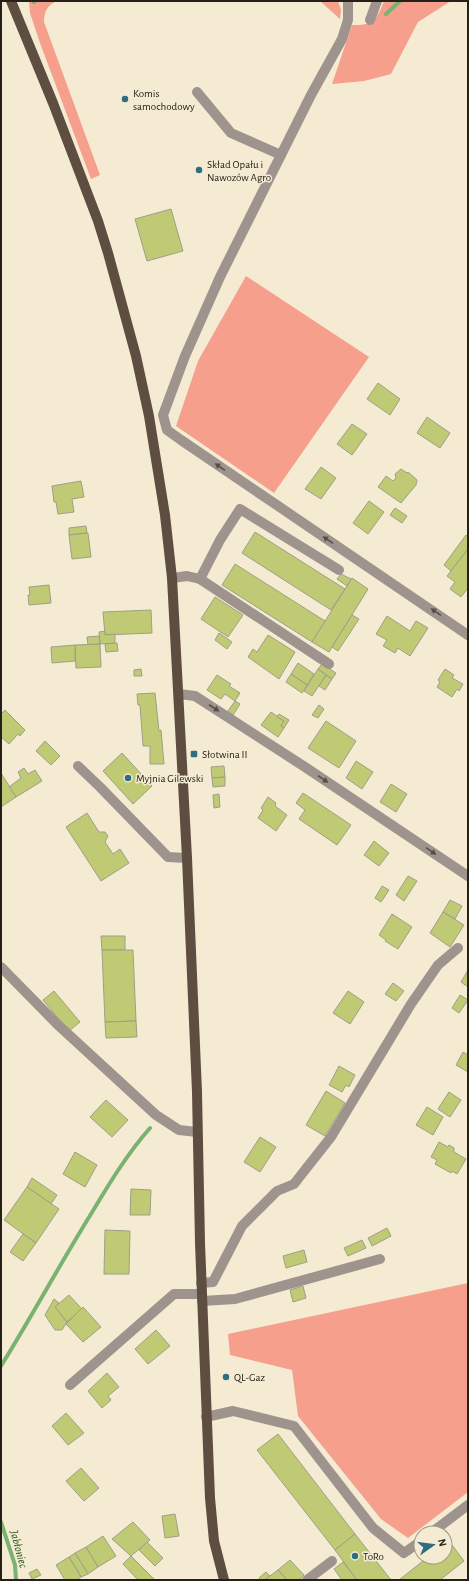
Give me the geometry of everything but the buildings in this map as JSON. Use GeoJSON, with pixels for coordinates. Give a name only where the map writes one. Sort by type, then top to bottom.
{"type":"FeatureCollection","features":[{"type":"Feature","properties":{"kind":"main road"},"geometry":{"type":"LineString","coordinates":[[11,1],[53,103],[98,222],[108,253],[134,348],[153,435],[165,515],[172,578],[187,858],[201,1283],[211,1521],[218,1562],[224,1580]]}},
{"type":"Feature","properties":{"kind":"street"},"geometry":{"type":"LineString","coordinates":[[348,1],[348,20],[342,39],[311,95],[220,277],[185,356],[162,415],[167,430],[231,475],[468,634]]}},
{"type":"Feature","properties":{"kind":"street"},"geometry":{"type":"LineString","coordinates":[[370,20],[377,1]]}},
{"type":"Feature","properties":{"kind":"street"},"geometry":{"type":"LineString","coordinates":[[197,92],[230,133],[281,155]]}},
{"type":"Feature","properties":{"kind":"street"},"geometry":{"type":"LineString","coordinates":[[153,435],[167,430]]}},
{"type":"Feature","properties":{"kind":"street"},"geometry":{"type":"LineString","coordinates":[[200,579],[220,540],[240,509],[339,570]]}},
{"type":"Feature","properties":{"kind":"street"},"geometry":{"type":"LineString","coordinates":[[172,578],[187,576],[200,579],[329,664]]}},
{"type":"Feature","properties":{"kind":"street"},"geometry":{"type":"LineString","coordinates":[[179,694],[195,696],[305,767],[468,876]]}},
{"type":"Feature","properties":{"kind":"street"},"geometry":{"type":"LineString","coordinates":[[78,766],[168,857],[187,858]]}},
{"type":"Feature","properties":{"kind":"street"},"geometry":{"type":"LineString","coordinates":[[201,1283],[213,1282],[242,1226],[277,1190],[294,1184],[331,1137],[411,1004],[438,965],[458,948]]}},
{"type":"Feature","properties":{"kind":"street"},"geometry":{"type":"LineString","coordinates":[[1,967],[57,1024],[156,1115],[178,1130],[197,1132]]}},
{"type":"Feature","properties":{"kind":"street"},"geometry":{"type":"LineString","coordinates":[[70,1385],[174,1294],[235,1299],[380,1259]]}},
{"type":"Feature","properties":{"kind":"street"},"geometry":{"type":"LineString","coordinates":[[206,1417],[233,1412],[294,1426],[373,1528],[404,1553],[413,1546]]}},
{"type":"Feature","properties":{"kind":"street"},"geometry":{"type":"LineString","coordinates":[[442,1525],[468,1505]]}},
{"type":"Feature","properties":{"kind":"street"},"geometry":{"type":"LineString","coordinates":[[307,1580],[332,1561]]}},
{"type":"Feature","properties":{"kind":"shaded area"},"geometry":{"type":"Polygon","coordinates":[[[29,1],[57,1],[47,9],[44,22],[100,175],[91,179],[40,43],[30,13],[29,1]]]}},
{"type":"Feature","properties":{"kind":"shaded area"},"geometry":{"type":"Polygon","coordinates":[[[320,1],[338,1],[341,10],[340,19],[320,1]]]}},
{"type":"Feature","properties":{"kind":"shaded area"},"geometry":{"type":"Polygon","coordinates":[[[384,1],[451,1],[418,22],[391,74],[364,81],[332,84],[352,25],[370,23],[376,17],[384,1]]]}},
{"type":"Feature","properties":{"kind":"shaded area"},"geometry":{"type":"Polygon","coordinates":[[[246,276],[369,357],[274,493],[176,426],[198,361],[246,276]]]}},
{"type":"Feature","properties":{"kind":"shaded area"},"geometry":{"type":"Polygon","coordinates":[[[468,1283],[468,1492],[425,1525],[413,1525],[413,1534],[408,1538],[381,1519],[298,1416],[292,1370],[230,1355],[228,1334],[468,1283]]]}},
{"type":"Feature","properties":{"kind":"waterway"},"geometry":{"type":"LineString","coordinates":[[386,14],[400,1]]}},
{"type":"Feature","properties":{"kind":"waterway"},"geometry":{"type":"LineString","coordinates":[[1,1366],[112,1180],[150,1128]]}},
{"type":"Feature","properties":{"kind":"waterway","name":"Jabłoniec"},"geometry":{"type":"LineString","coordinates":[[1,1522],[15,1565],[16,1580]]}},
{"type":"Feature","properties":{"kind":"place","name":"Komis samochodowy"},"geometry":{"type":"Point","coordinates":[125,99]}},
{"type":"Feature","properties":{"kind":"place","name":"Skład Opału i Nawozów Agro"},"geometry":{"type":"Point","coordinates":[199,170]}},
{"type":"Feature","properties":{"kind":"place","name":"Słotwina II"},"geometry":{"type":"Point","coordinates":[194,754]}},
{"type":"Feature","properties":{"kind":"place","name":"Myjnia Gilewski"},"geometry":{"type":"Point","coordinates":[128,778]}},
{"type":"Feature","properties":{"kind":"place","name":"QL-Gaz"},"geometry":{"type":"Point","coordinates":[226,1377]}},
{"type":"Feature","properties":{"kind":"place","name":"ToRo"},"geometry":{"type":"Point","coordinates":[355,1556]}}]}
